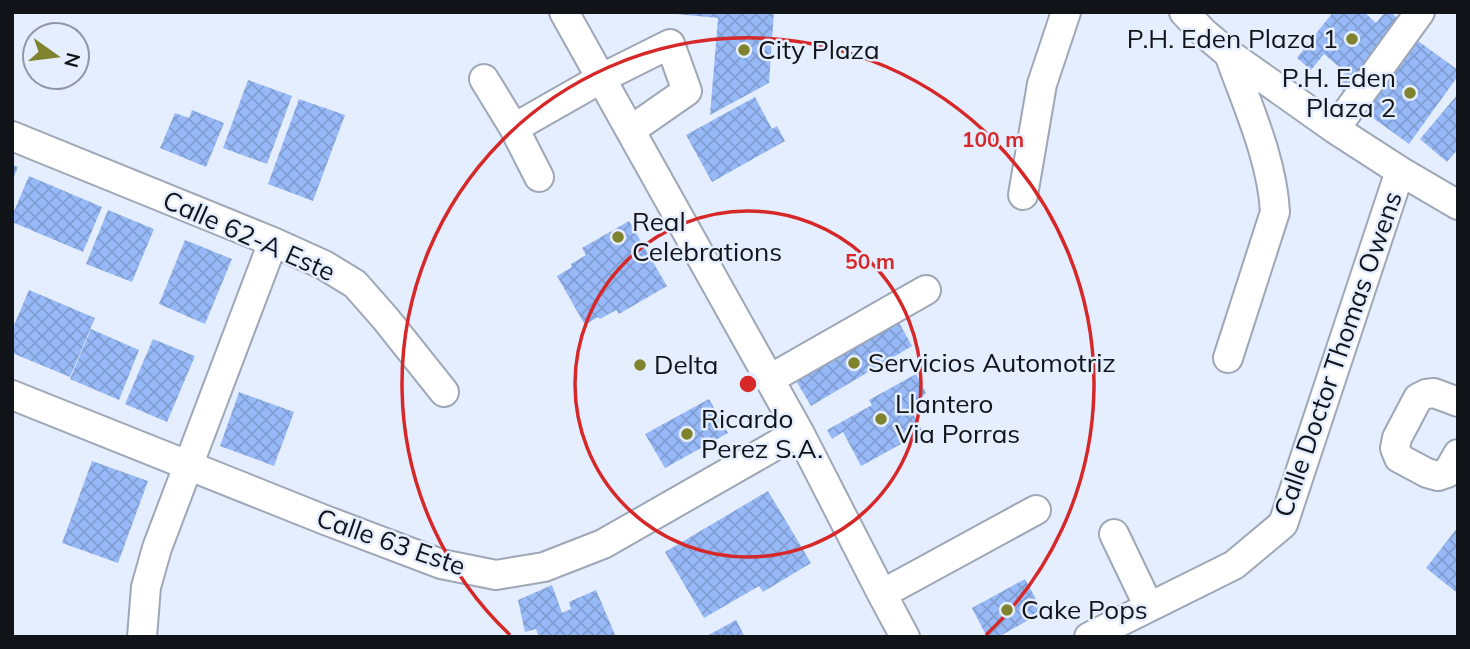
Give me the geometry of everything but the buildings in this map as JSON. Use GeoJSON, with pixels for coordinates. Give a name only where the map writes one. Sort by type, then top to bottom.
{"type":"FeatureCollection","features":[{"type":"Feature","properties":{"kind":"street"},"geometry":{"type":"LineString","coordinates":[[564,12],[799,432],[882,594],[897,633]]}},
{"type":"Feature","properties":{"kind":"street"},"geometry":{"type":"LineString","coordinates":[[1024,195],[1042,84],[1066,12]]}},
{"type":"Feature","properties":{"kind":"street"},"geometry":{"type":"LineString","coordinates":[[1184,12],[1228,54],[1335,129],[1458,205]]}},
{"type":"Feature","properties":{"kind":"street"},"geometry":{"type":"LineString","coordinates":[[1335,129],[1420,12]]}},
{"type":"Feature","properties":{"kind":"street"},"geometry":{"type":"LineString","coordinates":[[514,128],[602,78],[670,44],[687,91],[631,130]]}},
{"type":"Feature","properties":{"kind":"street"},"geometry":{"type":"LineString","coordinates":[[1228,54],[1259,139],[1274,191],[1275,212],[1228,358]]}},
{"type":"Feature","properties":{"kind":"street"},"geometry":{"type":"LineString","coordinates":[[484,79],[540,177]]}},
{"type":"Feature","properties":{"kind":"street","name":"Calle 62-A Este"},"geometry":{"type":"LineString","coordinates":[[12,136],[324,265],[355,284],[444,393]]}},
{"type":"Feature","properties":{"kind":"street","name":"Calle Doctor Thomas Owens"},"geometry":{"type":"LineString","coordinates":[[1089,637],[1234,565],[1283,524],[1400,171]]}},
{"type":"Feature","properties":{"kind":"street"},"geometry":{"type":"LineString","coordinates":[[142,637],[146,587],[157,548],[273,242]]}},
{"type":"Feature","properties":{"kind":"street"},"geometry":{"type":"LineString","coordinates":[[770,379],[926,289]]}},
{"type":"Feature","properties":{"kind":"street"},"geometry":{"type":"LineString","coordinates":[[1458,402],[1434,393],[1418,398],[1397,438],[1395,449],[1399,458],[1438,476],[1447,473],[1458,454]]}},
{"type":"Feature","properties":{"kind":"street","name":"Calle 63 Este"},"geometry":{"type":"LineString","coordinates":[[12,395],[441,564],[496,575],[544,566],[603,544],[799,432]]}},
{"type":"Feature","properties":{"kind":"street"},"geometry":{"type":"LineString","coordinates":[[882,594],[1036,510]]}},
{"type":"Feature","properties":{"kind":"street"},"geometry":{"type":"LineString","coordinates":[[1114,534],[1149,607]]}},
{"type":"Feature","properties":{"kind":"place","name":"P.H. Eden Plaza 1"},"geometry":{"type":"Point","coordinates":[1352,39]}},
{"type":"Feature","properties":{"kind":"place","name":"City Plaza"},"geometry":{"type":"Point","coordinates":[744,50]}},
{"type":"Feature","properties":{"kind":"place","name":"P.H. Eden Plaza 2"},"geometry":{"type":"Point","coordinates":[1410,93]}},
{"type":"Feature","properties":{"kind":"place","name":"Real Celebrations"},"geometry":{"type":"Point","coordinates":[618,237]}},
{"type":"Feature","properties":{"kind":"place","name":"Servicios Automotriz"},"geometry":{"type":"Point","coordinates":[854,363]}},
{"type":"Feature","properties":{"kind":"place","name":"Delta"},"geometry":{"type":"Point","coordinates":[640,365]}},
{"type":"Feature","properties":{"kind":"place","name":"Llantero Via Porras"},"geometry":{"type":"Point","coordinates":[881,419]}},
{"type":"Feature","properties":{"kind":"place","name":"Ricardo Perez S.A."},"geometry":{"type":"Point","coordinates":[687,434]}},
{"type":"Feature","properties":{"kind":"place","name":"Cake Pops"},"geometry":{"type":"Point","coordinates":[1007,610]}}]}
